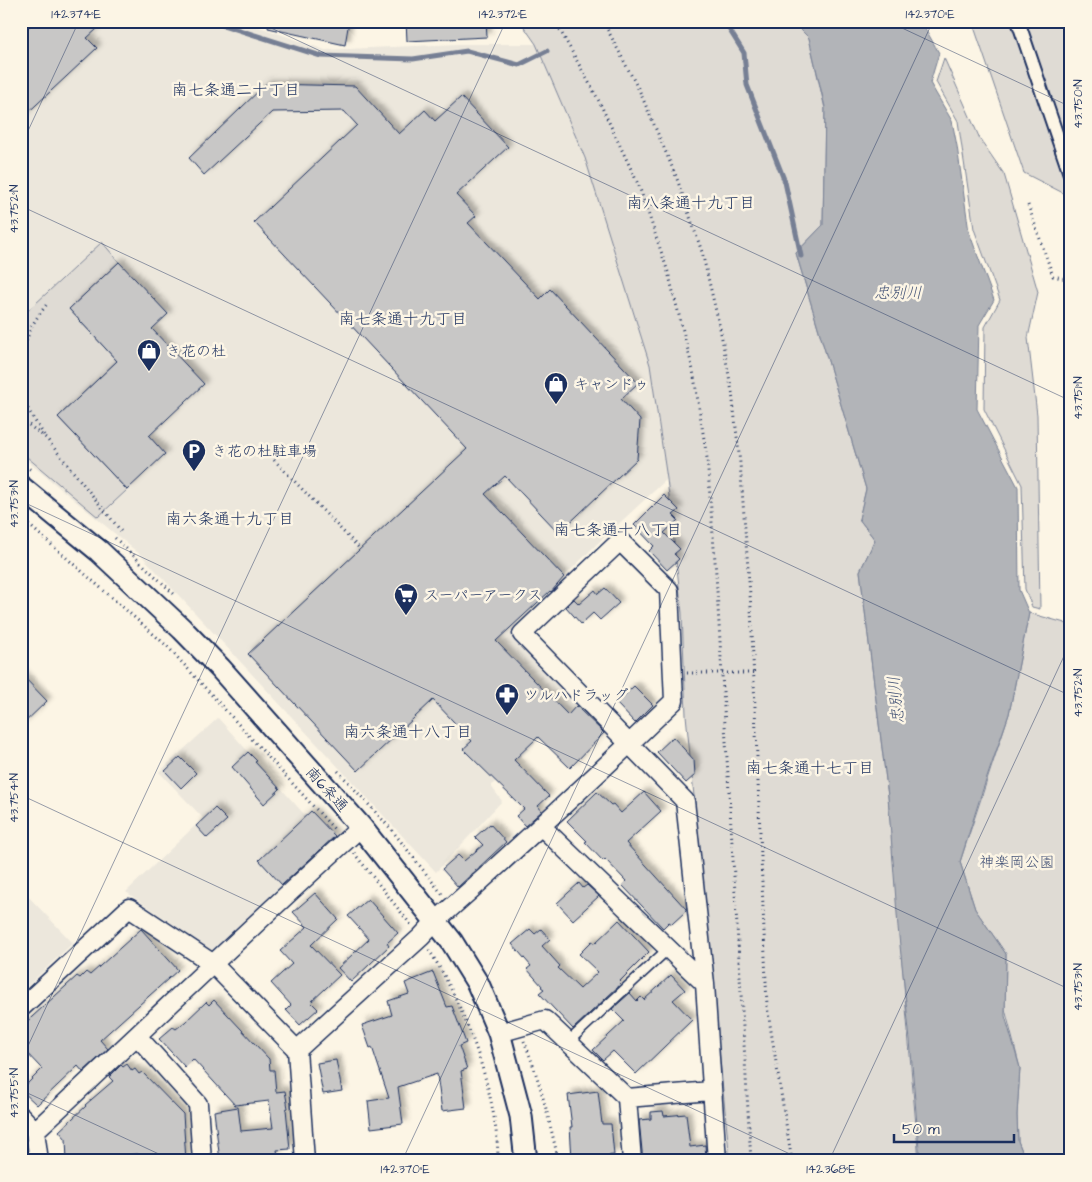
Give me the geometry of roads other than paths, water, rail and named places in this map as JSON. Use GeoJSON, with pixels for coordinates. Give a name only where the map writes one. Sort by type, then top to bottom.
{"type":"FeatureCollection","features":[{"type":"Feature","properties":{"kind":"street"},"geometry":{"type":"LineString","coordinates":[[1018,21],[1071,177]]}},
{"type":"Feature","properties":{"kind":"street","name":"南6条通"},"geometry":{"type":"LineString","coordinates":[[21,487],[99,551],[182,629],[220,668],[361,827],[452,942],[478,984],[499,1033],[521,1116],[526,1161]]}},
{"type":"Feature","properties":{"kind":"street"},"geometry":{"type":"LineString","coordinates":[[297,1050],[421,937],[436,921],[630,743],[674,701],[669,590],[620,542],[522,634],[630,743],[685,801],[704,984],[717,1161]]}},
{"type":"Feature","properties":{"kind":"street"},"geometry":{"type":"LineString","coordinates":[[540,826],[704,984]]}},
{"type":"Feature","properties":{"kind":"street"},"geometry":{"type":"LineString","coordinates":[[35,1130],[137,1036],[212,963],[361,827]]}},
{"type":"Feature","properties":{"kind":"street"},"geometry":{"type":"LineString","coordinates":[[21,1008],[129,908],[212,963],[297,1050],[305,1161]]}},
{"type":"Feature","properties":{"kind":"street"},"geometry":{"type":"LineString","coordinates":[[499,1033],[545,1020],[627,1098],[632,1161]]}},
{"type":"Feature","properties":{"kind":"street"},"geometry":{"type":"LineString","coordinates":[[137,1036],[198,1104],[202,1161]]}},
{"type":"Feature","properties":{"kind":"street"},"geometry":{"type":"LineString","coordinates":[[627,1098],[711,1091]]}},
{"type":"Feature","properties":{"kind":"street"},"geometry":{"type":"LineString","coordinates":[[21,1116],[35,1130],[39,1161]]}},
{"type":"Feature","properties":{"kind":"lane"},"geometry":{"type":"LineString","coordinates":[[568,1042],[668,949]]}},
{"type":"Feature","properties":{"kind":"water","name":"忠別川"},"geometry":{"type":"Polygon","coordinates":[[[792,21],[921,21],[939,53],[930,83],[952,121],[969,232],[994,300],[979,325],[977,409],[1018,487],[1019,590],[1029,613],[1009,714],[960,862],[975,909],[1006,954],[1005,1016],[1020,1068],[1017,1115],[1018,1141],[1026,1161],[920,1161],[888,796],[860,571],[875,540],[859,519],[866,489],[796,253],[823,225],[825,107],[809,38],[792,21]]]}},
{"type":"Feature","properties":{"kind":"waterway"},"geometry":{"type":"LineString","coordinates":[[162,21],[172,25],[214,22],[321,56],[413,59],[467,51],[519,65],[547,51]]}},
{"type":"Feature","properties":{"kind":"waterway"},"geometry":{"type":"LineString","coordinates":[[724,21],[744,53],[747,85],[785,182],[801,256]]}},
{"type":"Feature","properties":{"kind":"place","name":"き花の杜"},"geometry":{"type":"Point","coordinates":[149,372]}},
{"type":"Feature","properties":{"kind":"place","name":"キャンドゥ"},"geometry":{"type":"Point","coordinates":[556,405]}},
{"type":"Feature","properties":{"kind":"place","name":"き花の杜駐車場"},"geometry":{"type":"Point","coordinates":[194,472]}},
{"type":"Feature","properties":{"kind":"place","name":"スーパーアークス"},"geometry":{"type":"Point","coordinates":[406,616]}},
{"type":"Feature","properties":{"kind":"place","name":"ツルハドラッグ"},"geometry":{"type":"Point","coordinates":[507,716]}},
{"type":"Feature","properties":{"kind":"district","name":"南七条通二十丁目"},"geometry":{"type":"Point","coordinates":[236,89]}},
{"type":"Feature","properties":{"kind":"district","name":"南八条通十九丁目"},"geometry":{"type":"Point","coordinates":[691,202]}},
{"type":"Feature","properties":{"kind":"district","name":"南七条通十九丁目"},"geometry":{"type":"Point","coordinates":[403,318]}},
{"type":"Feature","properties":{"kind":"district","name":"南六条通十九丁目"},"geometry":{"type":"Point","coordinates":[230,518]}},
{"type":"Feature","properties":{"kind":"district","name":"南七条通十八丁目"},"geometry":{"type":"Point","coordinates":[618,529]}},
{"type":"Feature","properties":{"kind":"district","name":"南六条通十八丁目"},"geometry":{"type":"Point","coordinates":[408,731]}},
{"type":"Feature","properties":{"kind":"district","name":"南七条通十七丁目"},"geometry":{"type":"Point","coordinates":[810,767]}},
{"type":"Feature","properties":{"kind":"park label","name":"神楽岡公園"},"geometry":{"type":"Point","coordinates":[1017,862]}}]}
